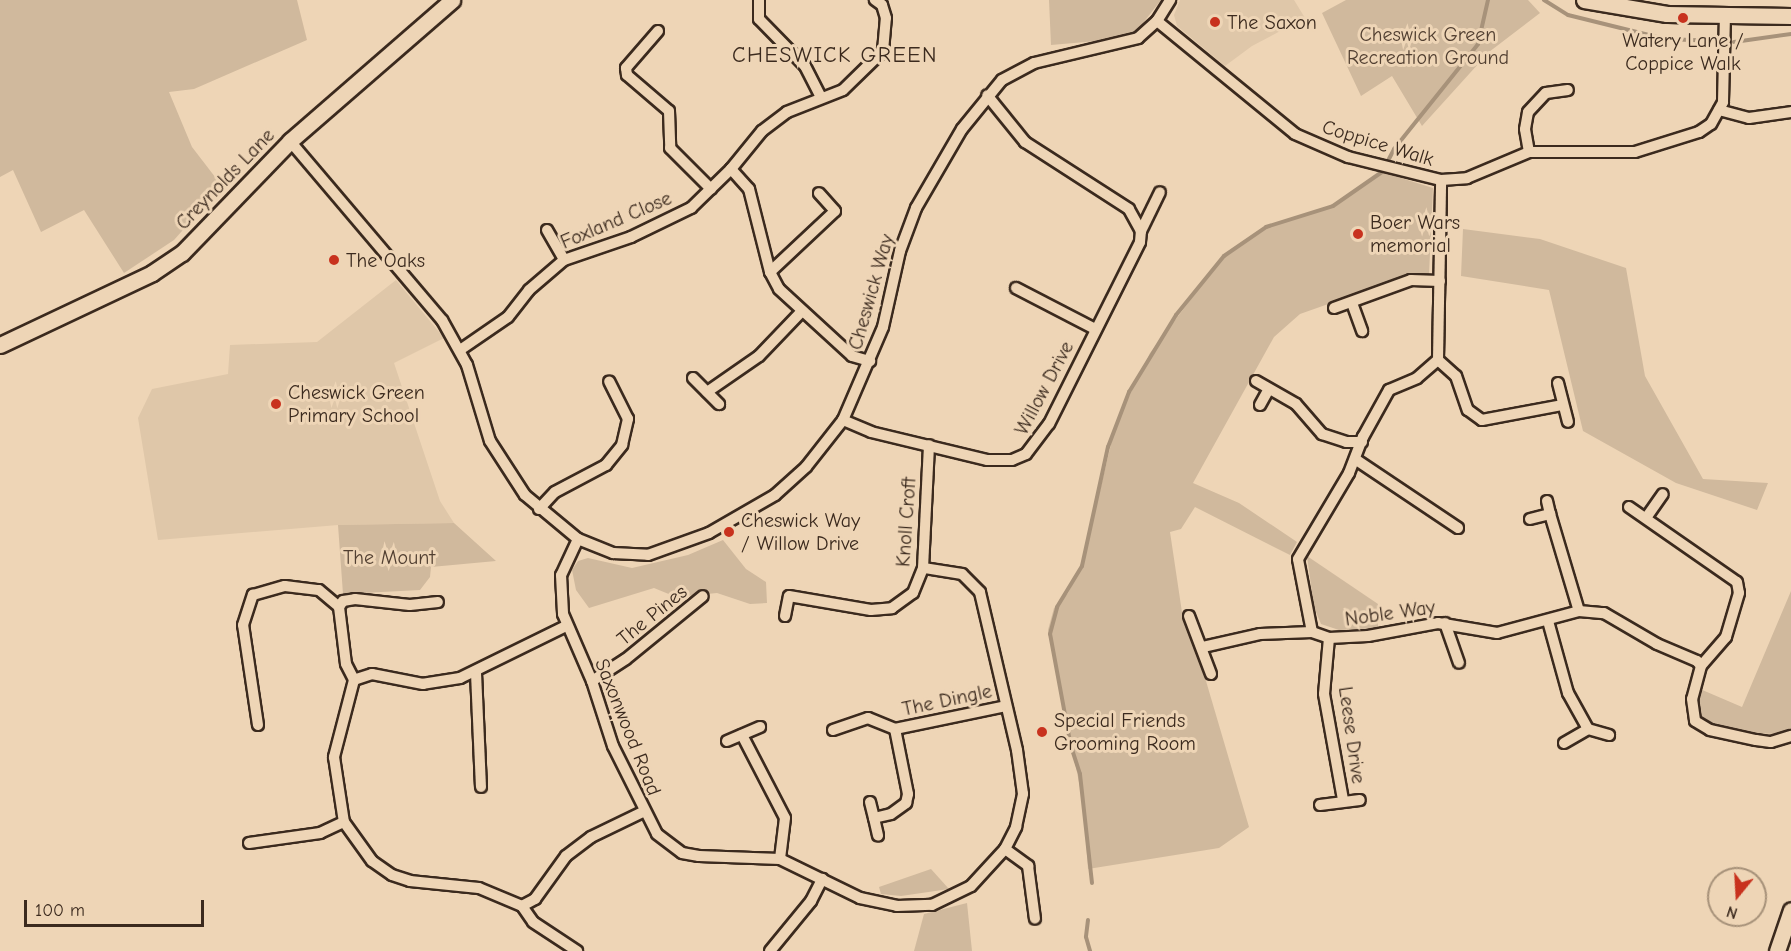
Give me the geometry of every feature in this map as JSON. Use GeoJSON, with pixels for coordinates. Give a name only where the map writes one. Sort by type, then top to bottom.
{"type":"FeatureCollection","features":[{"type":"Feature","properties":{"kind":"street","name":"Creynolds Lane"},"geometry":{"type":"LineString","coordinates":[[0,345],[152,273],[182,253],[290,141],[452,0]]}},
{"type":"Feature","properties":{"kind":"street"},"geometry":{"type":"LineString","coordinates":[[759,0],[759,20],[805,66],[821,98]]}},
{"type":"Feature","properties":{"kind":"street","name":"Foxland Close"},"geometry":{"type":"LineString","coordinates":[[460,350],[508,317],[529,290],[564,260],[665,222],[691,208],[731,169],[762,131],[787,112],[843,90],[883,51],[886,18],[882,5],[875,0]]}},
{"type":"Feature","properties":{"kind":"street","name":"Cheswick Way"},"geometry":{"type":"LineString","coordinates":[[290,141],[442,320],[460,350],[490,441],[513,481],[539,509],[578,539],[614,553],[648,555],[709,532],[775,495],[806,466],[843,420],[870,361],[916,208],[948,150],[987,95],[1018,69],[1059,55],[1128,43],[1157,21],[1170,0]]}},
{"type":"Feature","properties":{"kind":"street"},"geometry":{"type":"LineString","coordinates":[[1584,0],[1667,14],[1725,13],[1791,16]]}},
{"type":"Feature","properties":{"kind":"street"},"geometry":{"type":"LineString","coordinates":[[1725,13],[1719,110],[1749,118],[1791,112]]}},
{"type":"Feature","properties":{"kind":"street","name":"Coppice Walk"},"geometry":{"type":"LineString","coordinates":[[1157,21],[1295,134],[1348,157],[1441,180],[1467,178],[1529,152],[1635,152],[1700,132],[1712,124],[1719,110]]}},
{"type":"Feature","properties":{"kind":"street"},"geometry":{"type":"LineString","coordinates":[[658,31],[626,68],[627,75],[669,111],[670,148],[711,189]]}},
{"type":"Feature","properties":{"kind":"street"},"geometry":{"type":"LineString","coordinates":[[1529,152],[1525,129],[1528,112],[1546,93],[1568,90]]}},
{"type":"Feature","properties":{"kind":"street"},"geometry":{"type":"LineString","coordinates":[[987,95],[1025,142],[1129,210],[1141,231]]}},
{"type":"Feature","properties":{"kind":"street"},"geometry":{"type":"LineString","coordinates":[[731,169],[749,189],[770,272],[779,289],[852,356],[870,361]]}},
{"type":"Feature","properties":{"kind":"street"},"geometry":{"type":"LineString","coordinates":[[1203,647],[1260,634],[1312,632],[1298,559],[1355,459],[1389,390],[1416,378],[1438,360],[1441,180]]}},
{"type":"Feature","properties":{"kind":"street","name":"Willow Drive"},"geometry":{"type":"LineString","coordinates":[[843,420],[871,432],[999,461],[1030,451],[1045,432],[1140,242],[1141,231],[1160,192]]}},
{"type":"Feature","properties":{"kind":"street"},"geometry":{"type":"LineString","coordinates":[[770,272],[835,211],[819,193]]}},
{"type":"Feature","properties":{"kind":"street"},"geometry":{"type":"LineString","coordinates":[[547,230],[564,260]]}},
{"type":"Feature","properties":{"kind":"street"},"geometry":{"type":"LineString","coordinates":[[1334,308],[1411,280],[1440,281]]}},
{"type":"Feature","properties":{"kind":"street"},"geometry":{"type":"LineString","coordinates":[[1016,288],[1095,329]]}},
{"type":"Feature","properties":{"kind":"street"},"geometry":{"type":"LineString","coordinates":[[1352,303],[1362,331]]}},
{"type":"Feature","properties":{"kind":"street"},"geometry":{"type":"LineString","coordinates":[[707,392],[759,356],[802,311]]}},
{"type":"Feature","properties":{"kind":"street"},"geometry":{"type":"LineString","coordinates":[[1438,360],[1456,376],[1468,410],[1482,420],[1562,405]]}},
{"type":"Feature","properties":{"kind":"street"},"geometry":{"type":"LineString","coordinates":[[693,378],[719,404]]}},
{"type":"Feature","properties":{"kind":"street"},"geometry":{"type":"LineString","coordinates":[[539,509],[555,492],[606,465],[622,445],[628,419],[609,381]]}},
{"type":"Feature","properties":{"kind":"street"},"geometry":{"type":"LineString","coordinates":[[1257,381],[1296,404],[1322,434],[1346,442],[1362,442]]}},
{"type":"Feature","properties":{"kind":"street"},"geometry":{"type":"LineString","coordinates":[[1558,383],[1568,422]]}},
{"type":"Feature","properties":{"kind":"street"},"geometry":{"type":"LineString","coordinates":[[1260,405],[1269,389]]}},
{"type":"Feature","properties":{"kind":"street","name":"Knoll Croft"},"geometry":{"type":"LineString","coordinates":[[785,616],[789,596],[870,610],[892,608],[913,593],[923,568],[929,445]]}},
{"type":"Feature","properties":{"kind":"street"},"geometry":{"type":"LineString","coordinates":[[1355,459],[1458,528]]}},
{"type":"Feature","properties":{"kind":"street"},"geometry":{"type":"LineString","coordinates":[[1646,518],[1662,494]]}},
{"type":"Feature","properties":{"kind":"street"},"geometry":{"type":"LineString","coordinates":[[1547,501],[1579,611]]}},
{"type":"Feature","properties":{"kind":"street"},"geometry":{"type":"LineString","coordinates":[[1629,507],[1737,582],[1739,593],[1726,637],[1701,666],[1691,711],[1695,721],[1710,730],[1756,740],[1771,742],[1791,736]]}},
{"type":"Feature","properties":{"kind":"street"},"geometry":{"type":"LineString","coordinates":[[1530,519],[1550,513]]}},
{"type":"Feature","properties":{"kind":"street","name":"Saxonwood Road"},"geometry":{"type":"LineString","coordinates":[[578,539],[561,574],[566,626],[592,681],[613,746],[643,812],[657,834],[682,853],[780,860],[878,904],[932,904],[971,886],[1005,849],[1016,827],[1023,794],[980,592],[962,574],[923,568]]}},
{"type":"Feature","properties":{"kind":"street"},"geometry":{"type":"LineString","coordinates":[[258,725],[243,624],[248,602],[267,590],[306,585],[319,590],[339,607]]}},
{"type":"Feature","properties":{"kind":"street","name":"The Pines"},"geometry":{"type":"LineString","coordinates":[[592,681],[626,659],[703,596]]}},
{"type":"Feature","properties":{"kind":"street"},"geometry":{"type":"LineString","coordinates":[[438,602],[410,605],[355,599],[343,601],[339,607],[346,664],[354,680],[334,757],[344,822],[372,861],[392,875],[410,881],[479,888],[522,906],[533,922],[577,951]]}},
{"type":"Feature","properties":{"kind":"street","name":"Noble Way"},"geometry":{"type":"LineString","coordinates":[[1312,632],[1329,638],[1445,623],[1497,633],[1579,611],[1604,613],[1657,644],[1684,653],[1701,666]]}},
{"type":"Feature","properties":{"kind":"street"},"geometry":{"type":"LineString","coordinates":[[1189,616],[1203,647],[1211,674]]}},
{"type":"Feature","properties":{"kind":"street"},"geometry":{"type":"LineString","coordinates":[[1548,621],[1568,693],[1588,729],[1609,735]]}},
{"type":"Feature","properties":{"kind":"street"},"geometry":{"type":"LineString","coordinates":[[1445,623],[1459,663]]}},
{"type":"Feature","properties":{"kind":"street"},"geometry":{"type":"LineString","coordinates":[[354,680],[372,674],[423,684],[476,673],[566,626]]}},
{"type":"Feature","properties":{"kind":"street","name":"Leese Drive"},"geometry":{"type":"LineString","coordinates":[[1329,638],[1324,694],[1343,800]]}},
{"type":"Feature","properties":{"kind":"street"},"geometry":{"type":"LineString","coordinates":[[476,673],[481,787]]}},
{"type":"Feature","properties":{"kind":"street","name":"The Dingle"},"geometry":{"type":"LineString","coordinates":[[833,730],[868,718],[895,729],[1006,706]]}},
{"type":"Feature","properties":{"kind":"street"},"geometry":{"type":"LineString","coordinates":[[727,741],[760,727]]}},
{"type":"Feature","properties":{"kind":"street","name":"The Dingle"},"geometry":{"type":"LineString","coordinates":[[874,818],[891,814],[906,803],[908,794],[895,729]]}},
{"type":"Feature","properties":{"kind":"street"},"geometry":{"type":"LineString","coordinates":[[1564,743],[1588,729]]}},
{"type":"Feature","properties":{"kind":"street"},"geometry":{"type":"LineString","coordinates":[[742,735],[785,818],[780,860]]}},
{"type":"Feature","properties":{"kind":"street"},"geometry":{"type":"LineString","coordinates":[[1320,804],[1360,800]]}},
{"type":"Feature","properties":{"kind":"street"},"geometry":{"type":"LineString","coordinates":[[870,802],[878,836]]}},
{"type":"Feature","properties":{"kind":"street"},"geometry":{"type":"LineString","coordinates":[[522,906],[535,899],[566,856],[591,837],[643,812]]}},
{"type":"Feature","properties":{"kind":"street"},"geometry":{"type":"LineString","coordinates":[[249,843],[320,833],[344,822]]}},
{"type":"Feature","properties":{"kind":"street"},"geometry":{"type":"LineString","coordinates":[[1005,849],[1028,866],[1035,919]]}},
{"type":"Feature","properties":{"kind":"street"},"geometry":{"type":"LineString","coordinates":[[770,951],[811,901],[822,879]]}},
{"type":"Feature","properties":{"kind":"street"},"geometry":{"type":"LineString","coordinates":[[1777,951],[1791,910]]}},
{"type":"Feature","properties":{"kind":"shaded area"},"geometry":{"type":"Polygon","coordinates":[[[1180,0],[1294,0],[1305,18],[1252,46],[1225,66],[1177,26],[1174,15],[1180,0]]]}},
{"type":"Feature","properties":{"kind":"shaded area","name":"Cheswick Green Primary School"},"geometry":{"type":"Polygon","coordinates":[[[396,280],[444,338],[394,363],[440,501],[454,523],[338,525],[158,540],[138,418],[152,389],[228,374],[230,345],[317,342],[396,280]]]}},
{"type":"Feature","properties":{"kind":"green space"},"geometry":{"type":"Polygon","coordinates":[[[0,0],[297,0],[307,40],[194,89],[169,92],[192,147],[222,186],[174,240],[124,273],[84,210],[41,232],[13,170],[0,177],[0,0]]]}},
{"type":"Feature","properties":{"kind":"green space"},"geometry":{"type":"Polygon","coordinates":[[[1049,0],[1161,0],[1136,32],[1097,41],[1051,45],[1049,0]]]}},
{"type":"Feature","properties":{"kind":"green space","name":"Cheswick Green Recreation Ground"},"geometry":{"type":"Polygon","coordinates":[[[1346,0],[1528,0],[1540,13],[1489,52],[1422,126],[1392,76],[1361,96],[1322,13],[1346,0]]]}},
{"type":"Feature","properties":{"kind":"green space"},"geometry":{"type":"Polygon","coordinates":[[[1382,172],[1433,188],[1429,275],[1416,273],[1300,314],[1274,337],[1193,483],[1239,503],[1297,542],[1290,555],[1195,507],[1181,529],[1170,532],[1183,619],[1206,681],[1249,827],[1219,848],[1088,869],[1083,802],[1048,630],[1054,608],[1068,593],[1082,566],[1116,423],[1150,353],[1224,256],[1266,227],[1333,206],[1382,172]]]}},
{"type":"Feature","properties":{"kind":"green space"},"geometry":{"type":"Polygon","coordinates":[[[1463,229],[1540,239],[1626,268],[1645,376],[1703,479],[1768,483],[1757,510],[1676,483],[1583,431],[1549,290],[1461,276],[1463,229]]]}},
{"type":"Feature","properties":{"kind":"green space","name":"The Mount"},"geometry":{"type":"Polygon","coordinates":[[[454,523],[496,561],[431,567],[430,577],[420,590],[343,594],[338,525],[454,523]]]}},
{"type":"Feature","properties":{"kind":"green space"},"geometry":{"type":"Polygon","coordinates":[[[723,540],[746,569],[766,582],[767,603],[750,604],[717,593],[676,597],[654,588],[589,608],[576,590],[572,570],[578,561],[588,558],[632,568],[688,555],[723,540]]]}},
{"type":"Feature","properties":{"kind":"green space"},"geometry":{"type":"Polygon","coordinates":[[[1307,556],[1378,604],[1378,628],[1339,630],[1321,624],[1314,607],[1307,556]]]}},
{"type":"Feature","properties":{"kind":"green space"},"geometry":{"type":"Polygon","coordinates":[[[1791,591],[1791,729],[1777,734],[1751,733],[1706,723],[1699,715],[1696,703],[1700,689],[1742,707],[1791,591]]]}},
{"type":"Feature","properties":{"kind":"green space"},"geometry":{"type":"Polygon","coordinates":[[[931,869],[949,889],[901,896],[881,894],[879,887],[931,869]]]}},
{"type":"Feature","properties":{"kind":"green space"},"geometry":{"type":"Polygon","coordinates":[[[967,903],[972,951],[914,951],[924,914],[967,903]]]}},
{"type":"Feature","properties":{"kind":"waterway"},"geometry":{"type":"LineString","coordinates":[[1092,883],[1080,774],[1071,747],[1050,634],[1057,607],[1082,566],[1108,447],[1129,392],[1176,315],[1224,256],[1266,227],[1333,206],[1382,172],[1394,149],[1478,44],[1488,0]]}},
{"type":"Feature","properties":{"kind":"waterway"},"geometry":{"type":"LineString","coordinates":[[1544,0],[1568,15],[1665,39],[1698,40]]}},
{"type":"Feature","properties":{"kind":"waterway"},"geometry":{"type":"LineString","coordinates":[[1734,42],[1791,34]]}},
{"type":"Feature","properties":{"kind":"waterway"},"geometry":{"type":"LineString","coordinates":[[1088,920],[1086,937],[1090,951]]}},
{"type":"Feature","properties":{"kind":"place","name":"Watery Lane / Coppice Walk"},"geometry":{"type":"Point","coordinates":[1683,18]}},
{"type":"Feature","properties":{"kind":"place","name":"The Saxon"},"geometry":{"type":"Point","coordinates":[1215,22]}},
{"type":"Feature","properties":{"kind":"place","name":"Boer Wars memorial"},"geometry":{"type":"Point","coordinates":[1358,234]}},
{"type":"Feature","properties":{"kind":"place","name":"The Oaks"},"geometry":{"type":"Point","coordinates":[334,260]}},
{"type":"Feature","properties":{"kind":"place","name":"Cheswick Green Primary School"},"geometry":{"type":"Point","coordinates":[276,404]}},
{"type":"Feature","properties":{"kind":"place","name":"Cheswick Way / Willow Drive"},"geometry":{"type":"Point","coordinates":[729,532]}},
{"type":"Feature","properties":{"kind":"place","name":"Special Friends Grooming Room"},"geometry":{"type":"Point","coordinates":[1042,732]}},
{"type":"Feature","properties":{"kind":"district","name":"CHESWICK GREEN"},"geometry":{"type":"Point","coordinates":[835,56]}}]}
